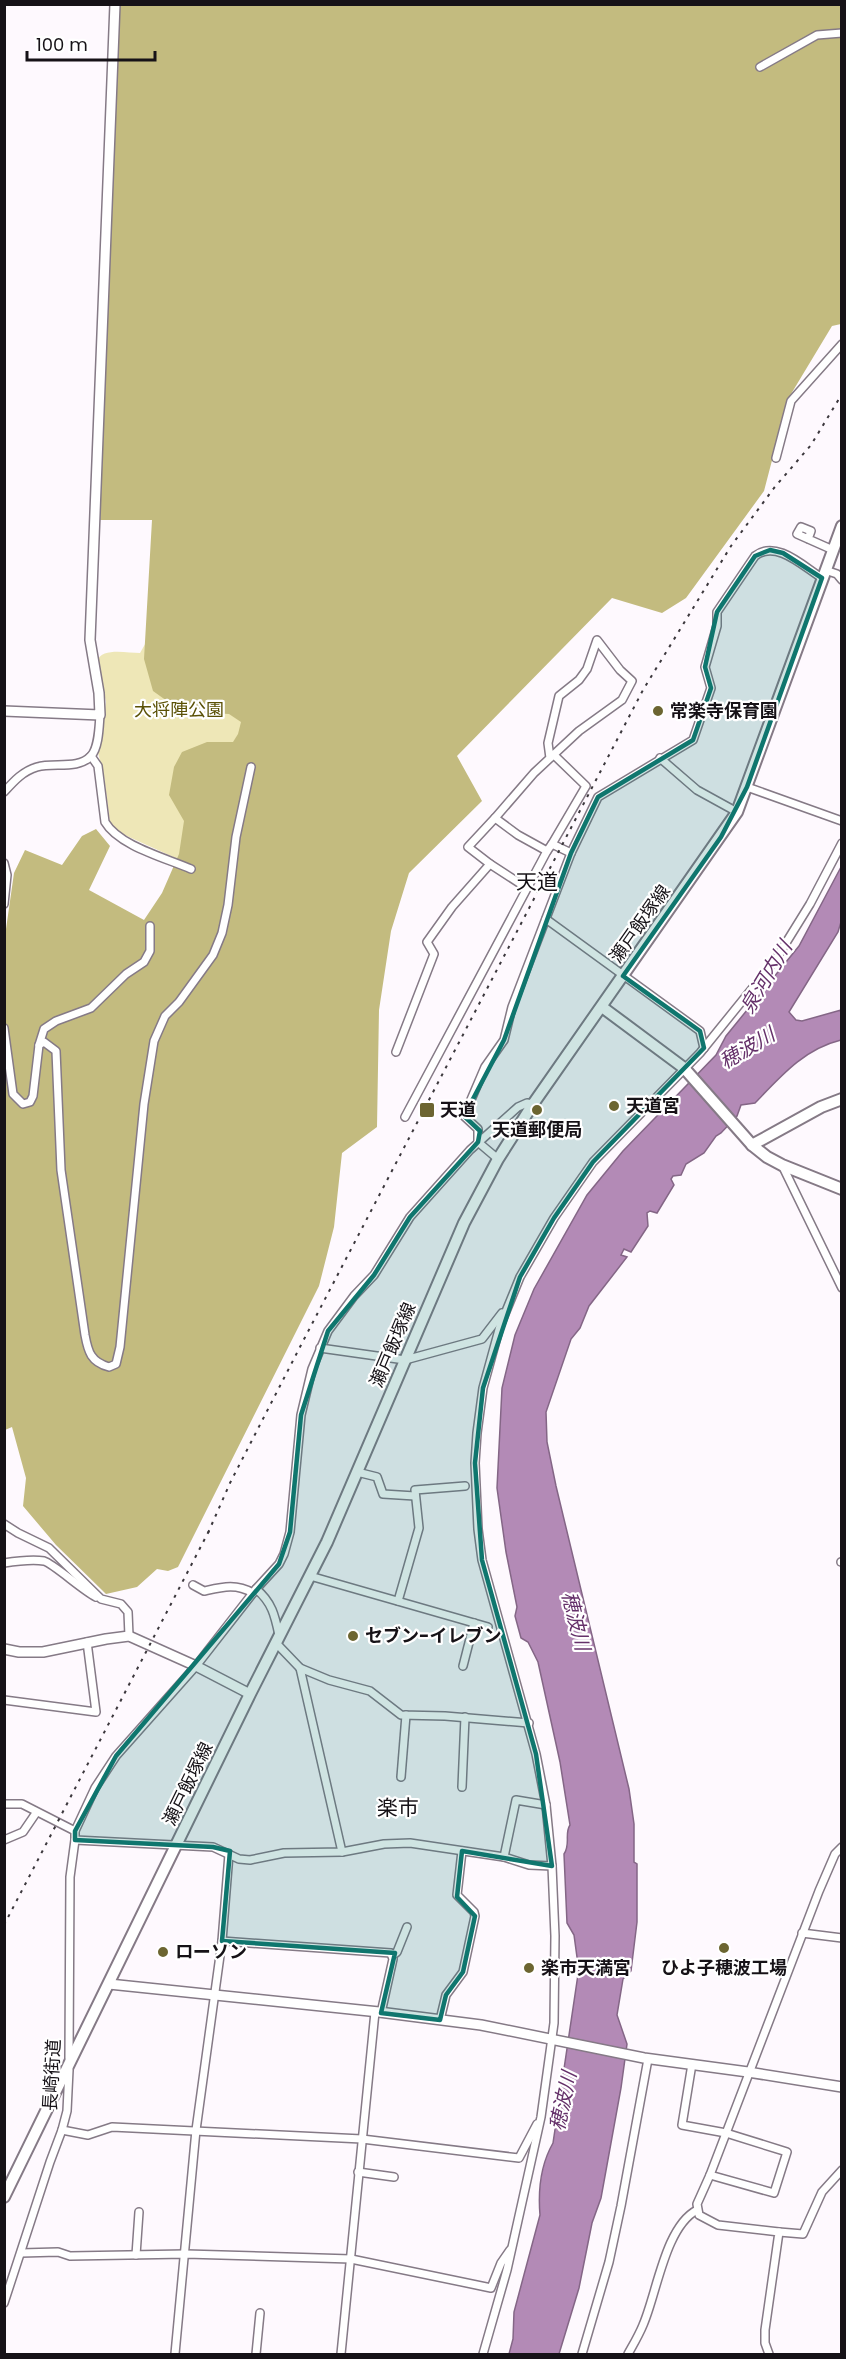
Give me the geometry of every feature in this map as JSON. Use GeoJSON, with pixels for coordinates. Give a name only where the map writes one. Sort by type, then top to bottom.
{"type":"FeatureCollection","features":[{"type":"Feature","properties":{"kind":"main road","name":"瀬戸飯塚線"},"geometry":{"type":"LineString","coordinates":[[4,2198],[310,1576],[464,1223],[498,1159],[533,1104],[737,812],[842,526]]}},
{"type":"Feature","properties":{"kind":"main road"},"geometry":{"type":"LineString","coordinates":[[602,1007],[686,1070],[751,1143],[782,1165],[842,1189]]}},
{"type":"Feature","properties":{"kind":"main road"},"geometry":{"type":"LineString","coordinates":[[751,1143],[821,1107],[842,1099]]}},
{"type":"Feature","properties":{"kind":"street"},"geometry":{"type":"LineString","coordinates":[[4,792],[20,776],[31,769],[82,762],[91,756],[100,715],[99,693],[90,640],[115,4]]}},
{"type":"Feature","properties":{"kind":"street"},"geometry":{"type":"LineString","coordinates":[[760,67],[817,35],[842,33]]}},
{"type":"Feature","properties":{"kind":"street"},"geometry":{"type":"LineString","coordinates":[[776,458],[791,400],[842,345]]}},
{"type":"Feature","properties":{"kind":"street"},"geometry":{"type":"LineString","coordinates":[[808,539],[833,550]]}},
{"type":"Feature","properties":{"kind":"street"},"geometry":{"type":"LineString","coordinates":[[498,1159],[478,1142],[478,1129],[464,1116],[485,1067],[504,1040],[512,1007],[571,853],[598,797],[693,740],[711,688],[705,668],[717,626],[717,612],[755,556],[762,550],[783,553],[824,574],[837,574],[842,580]]}},
{"type":"Feature","properties":{"kind":"street"},"geometry":{"type":"LineString","coordinates":[[405,1117],[527,888],[586,786],[552,757],[548,743],[559,696],[579,680],[586,669],[597,640],[620,670],[632,681],[622,700],[579,732],[552,757],[534,773],[468,847],[527,888]]}},
{"type":"Feature","properties":{"kind":"street"},"geometry":{"type":"LineString","coordinates":[[4,711],[100,715]]}},
{"type":"Feature","properties":{"kind":"street"},"geometry":{"type":"LineString","coordinates":[[91,756],[98,766],[105,822],[110,830],[135,845],[191,869]]}},
{"type":"Feature","properties":{"kind":"street"},"geometry":{"type":"LineString","coordinates":[[660,758],[697,790],[737,812]]}},
{"type":"Feature","properties":{"kind":"street"},"geometry":{"type":"LineString","coordinates":[[39,1045],[44,1042],[56,1051],[60,1170],[88,1351],[93,1360],[109,1367],[116,1364],[120,1347],[144,1104],[154,1041],[165,1016],[179,1002],[213,955],[222,933],[228,905],[236,837],[250,767]]}},
{"type":"Feature","properties":{"kind":"street"},"geometry":{"type":"LineString","coordinates":[[747,787],[842,821]]}},
{"type":"Feature","properties":{"kind":"street"},"geometry":{"type":"LineString","coordinates":[[495,818],[518,835],[571,853]]}},
{"type":"Feature","properties":{"kind":"street"},"geometry":{"type":"LineString","coordinates":[[483,2355],[513,2245],[555,2042],[555,1936],[552,1866],[546,1805],[529,1723],[510,1665],[482,1560],[477,1518],[475,1463],[483,1388],[500,1326],[533,1253],[593,1162],[686,1070],[776,959],[810,904],[842,843]]}},
{"type":"Feature","properties":{"kind":"street"},"geometry":{"type":"LineString","coordinates":[[4,862],[7,875],[4,904]]}},
{"type":"Feature","properties":{"kind":"street"},"geometry":{"type":"LineString","coordinates":[[396,1052],[434,954],[427,942],[452,907],[490,864]]}},
{"type":"Feature","properties":{"kind":"street"},"geometry":{"type":"LineString","coordinates":[[546,919],[700,1031],[704,1048]]}},
{"type":"Feature","properties":{"kind":"street"},"geometry":{"type":"LineString","coordinates":[[4,1028],[13,1094],[23,1104],[30,1102],[33,1096],[39,1045],[44,1029],[56,1021],[91,1008],[126,974],[144,962],[150,951],[150,927]]}},
{"type":"Feature","properties":{"kind":"street"},"geometry":{"type":"LineString","coordinates":[[4,1804],[22,1804],[75,1831],[95,1788],[116,1756],[196,1666],[279,1564],[290,1532],[301,1415],[312,1369],[335,1320],[374,1275],[410,1217],[478,1142],[519,1107],[533,1104]]}},
{"type":"Feature","properties":{"kind":"street"},"geometry":{"type":"LineString","coordinates":[[782,1165],[842,1288]]}},
{"type":"Feature","properties":{"kind":"street"},"geometry":{"type":"LineString","coordinates":[[320,1348],[405,1360],[482,1339],[508,1307]]}},
{"type":"Feature","properties":{"kind":"street"},"geometry":{"type":"LineString","coordinates":[[357,1472],[376,1477],[382,1494],[415,1496]]}},
{"type":"Feature","properties":{"kind":"street"},"geometry":{"type":"LineString","coordinates":[[398,1601],[419,1528],[415,1490],[465,1486]]}},
{"type":"Feature","properties":{"kind":"street"},"geometry":{"type":"LineString","coordinates":[[4,1524],[49,1548],[101,1599]]}},
{"type":"Feature","properties":{"kind":"street"},"geometry":{"type":"LineString","coordinates":[[4,1563],[46,1561],[83,1590],[101,1599],[121,1604],[128,1612],[129,1636]]}},
{"type":"Feature","properties":{"kind":"street"},"geometry":{"type":"LineString","coordinates":[[310,1576],[488,1627]]}},
{"type":"Feature","properties":{"kind":"street"},"geometry":{"type":"LineString","coordinates":[[193,1585],[204,1591],[232,1585],[243,1587],[255,1591],[269,1601],[273,1610],[278,1640],[300,1668],[342,1852]]}},
{"type":"Feature","properties":{"kind":"street"},"geometry":{"type":"LineString","coordinates":[[463,1666],[474,1623]]}},
{"type":"Feature","properties":{"kind":"street"},"geometry":{"type":"LineString","coordinates":[[4,1649],[19,1652],[43,1652],[129,1636],[196,1666],[250,1694]]}},
{"type":"Feature","properties":{"kind":"street"},"geometry":{"type":"LineString","coordinates":[[4,1700],[96,1712],[87,1642]]}},
{"type":"Feature","properties":{"kind":"street"},"geometry":{"type":"LineString","coordinates":[[300,1668],[329,1680],[370,1691],[400,1714],[529,1723]]}},
{"type":"Feature","properties":{"kind":"street"},"geometry":{"type":"LineString","coordinates":[[401,1777],[406,1715]]}},
{"type":"Feature","properties":{"kind":"street"},"geometry":{"type":"LineString","coordinates":[[462,1787],[465,1717]]}},
{"type":"Feature","properties":{"kind":"street"},"geometry":{"type":"LineString","coordinates":[[504,1857],[516,1800],[546,1805]]}},
{"type":"Feature","properties":{"kind":"street"},"geometry":{"type":"LineString","coordinates":[[4,1840],[23,1833],[36,1813]]}},
{"type":"Feature","properties":{"kind":"street","name":"長崎街道"},"geometry":{"type":"LineString","coordinates":[[4,2303],[67,2111],[70,1877],[75,1831]]}},
{"type":"Feature","properties":{"kind":"street"},"geometry":{"type":"LineString","coordinates":[[75,1840],[213,1847],[239,1859],[250,1860],[284,1853],[342,1852],[384,1844],[410,1843],[504,1857],[529,1865],[552,1866]]}},
{"type":"Feature","properties":{"kind":"street"},"geometry":{"type":"LineString","coordinates":[[628,2355],[643,2326],[676,2230],[686,2215],[697,2210],[802,1933],[836,1854],[842,1847]]}},
{"type":"Feature","properties":{"kind":"street"},"geometry":{"type":"LineString","coordinates":[[440,2020],[446,1995],[463,1972],[475,1916],[474,1912],[457,1895],[462,1851]]}},
{"type":"Feature","properties":{"kind":"street"},"geometry":{"type":"LineString","coordinates":[[175,2355],[196,2130],[222,1941],[229,1854]]}},
{"type":"Feature","properties":{"kind":"street"},"geometry":{"type":"LineString","coordinates":[[341,2355],[358,2172],[378,2012],[392,1956],[397,1952],[407,1927]]}},
{"type":"Feature","properties":{"kind":"street"},"geometry":{"type":"LineString","coordinates":[[802,1933],[842,1938]]}},
{"type":"Feature","properties":{"kind":"street"},"geometry":{"type":"LineString","coordinates":[[222,1941],[391,1953],[392,1956]]}},
{"type":"Feature","properties":{"kind":"street"},"geometry":{"type":"LineString","coordinates":[[109,1984],[481,2025],[555,2042],[646,2058],[842,2088]]}},
{"type":"Feature","properties":{"kind":"street"},"geometry":{"type":"LineString","coordinates":[[582,2355],[609,2262],[621,2206],[646,2058]]}},
{"type":"Feature","properties":{"kind":"street"},"geometry":{"type":"LineString","coordinates":[[692,2064],[682,2125],[726,2133],[787,2152],[774,2193],[710,2175]]}},
{"type":"Feature","properties":{"kind":"street"},"geometry":{"type":"LineString","coordinates":[[62,2130],[88,2135],[112,2127],[362,2139],[519,2158],[541,2117]]}},
{"type":"Feature","properties":{"kind":"street"},"geometry":{"type":"LineString","coordinates":[[697,2210],[699,2215],[718,2224],[803,2234],[822,2192],[842,2170]]}},
{"type":"Feature","properties":{"kind":"street"},"geometry":{"type":"LineString","coordinates":[[358,2172],[394,2177]]}},
{"type":"Feature","properties":{"kind":"street"},"geometry":{"type":"LineString","coordinates":[[136,2254],[139,2212]]}},
{"type":"Feature","properties":{"kind":"street"},"geometry":{"type":"LineString","coordinates":[[769,2355],[765,2343],[765,2330],[779,2232]]}},
{"type":"Feature","properties":{"kind":"street"},"geometry":{"type":"LineString","coordinates":[[21,2253],[58,2252],[70,2256],[186,2254],[351,2259],[491,2288],[501,2263],[513,2245]]}},
{"type":"Feature","properties":{"kind":"street"},"geometry":{"type":"LineString","coordinates":[[256,2355],[260,2313]]}},
{"type":"Feature","properties":{"kind":"highlighted area"},"geometry":{"type":"Polygon","coordinates":[[[770,550],[783,553],[822,578],[747,787],[721,837],[623,976],[700,1031],[704,1048],[593,1162],[554,1218],[520,1277],[483,1388],[475,1463],[482,1560],[536,1754],[552,1866],[462,1851],[457,1897],[475,1916],[463,1972],[446,1995],[440,2020],[381,2013],[395,1953],[222,1941],[230,1851],[213,1847],[75,1840],[75,1831],[116,1756],[279,1564],[290,1532],[301,1415],[328,1331],[374,1275],[410,1217],[478,1142],[480,1131],[464,1116],[504,1040],[571,853],[598,797],[693,740],[711,688],[705,667],[717,612],[755,556],[770,550]]]}},
{"type":"Feature","properties":{"kind":"green space","name":"大将陣公園"},"geometry":{"type":"Polygon","coordinates":[[[148,639],[255,700],[191,865],[118,832],[110,823],[104,776],[98,753],[106,702],[97,661],[109,652],[140,653],[148,639]]]}},
{"type":"Feature","properties":{"kind":"shaded area"},"geometry":{"type":"Polygon","coordinates":[[[120,5],[841,5],[841,324],[832,326],[788,399],[764,491],[686,598],[662,613],[612,598],[457,756],[482,801],[409,873],[391,931],[379,1010],[377,1127],[342,1153],[334,1227],[319,1286],[178,1567],[168,1571],[157,1569],[137,1587],[106,1594],[56,1545],[23,1506],[26,1478],[12,1427],[5,1430],[4,943],[14,873],[25,850],[62,865],[82,836],[96,829],[110,846],[89,890],[144,920],[162,893],[179,854],[184,821],[169,795],[174,767],[182,752],[207,742],[233,742],[241,722],[229,714],[191,712],[167,701],[153,691],[144,659],[152,520],[100,520],[120,5]]]}},
{"type":"Feature","properties":{"kind":"water","name":"穂波川"},"geometry":{"type":"Polygon","coordinates":[[[841,867],[841,922],[838,932],[789,1012],[796,1020],[802,1021],[841,1010],[841,1040],[804,1057],[755,1103],[741,1105],[737,1116],[716,1136],[704,1153],[686,1164],[681,1175],[673,1176],[671,1179],[674,1185],[657,1213],[650,1211],[647,1213],[648,1226],[631,1252],[624,1249],[621,1255],[627,1257],[589,1306],[580,1328],[571,1339],[546,1412],[547,1442],[556,1486],[629,1789],[634,1824],[634,1862],[637,1864],[637,1922],[631,1971],[623,1979],[617,2015],[627,2044],[621,2088],[601,2198],[592,2223],[579,2288],[559,2354],[509,2354],[513,2339],[514,2312],[540,2215],[541,2178],[553,2143],[580,1961],[577,1957],[574,1935],[567,1923],[564,1854],[570,1825],[560,1762],[538,1662],[528,1642],[521,1638],[515,1616],[517,1607],[497,1488],[502,1388],[515,1335],[534,1289],[587,1195],[623,1151],[716,1055],[726,1036],[799,946],[841,867]]]}},
{"type":"Feature","properties":{"kind":"railway"},"geometry":{"type":"LineString","coordinates":[[208,1533],[230,1483],[301,1345],[643,690],[731,546],[774,488],[811,445],[842,394]]}},
{"type":"Feature","properties":{"kind":"railway"},"geometry":{"type":"LineString","coordinates":[[4,1925],[211,1527]]}},
{"type":"Feature","properties":{"kind":"place","name":"常楽寺保育園"},"geometry":{"type":"Point","coordinates":[658,711]}},
{"type":"Feature","properties":{"kind":"place","name":"天道宮"},"geometry":{"type":"Point","coordinates":[614,1106]}},
{"type":"Feature","properties":{"kind":"place","name":"天道"},"geometry":{"type":"Point","coordinates":[427,1110]}},
{"type":"Feature","properties":{"kind":"place","name":"天道郵便局"},"geometry":{"type":"Point","coordinates":[537,1110]}},
{"type":"Feature","properties":{"kind":"place","name":"セブン-イレブン"},"geometry":{"type":"Point","coordinates":[353,1636]}},
{"type":"Feature","properties":{"kind":"place","name":"ひよ子穂波工場"},"geometry":{"type":"Point","coordinates":[724,1948]}},
{"type":"Feature","properties":{"kind":"place","name":"ローソン"},"geometry":{"type":"Point","coordinates":[163,1952]}},
{"type":"Feature","properties":{"kind":"place","name":"楽市天満宮"},"geometry":{"type":"Point","coordinates":[529,1968]}},
{"type":"Feature","properties":{"kind":"district","name":"天道"},"geometry":{"type":"Point","coordinates":[537,882]}},
{"type":"Feature","properties":{"kind":"district","name":"楽市"},"geometry":{"type":"Point","coordinates":[398,1808]}},
{"type":"Feature","properties":{"kind":"water label","name":"泉河内川"},"geometry":{"type":"Point","coordinates":[766,977]}}]}
